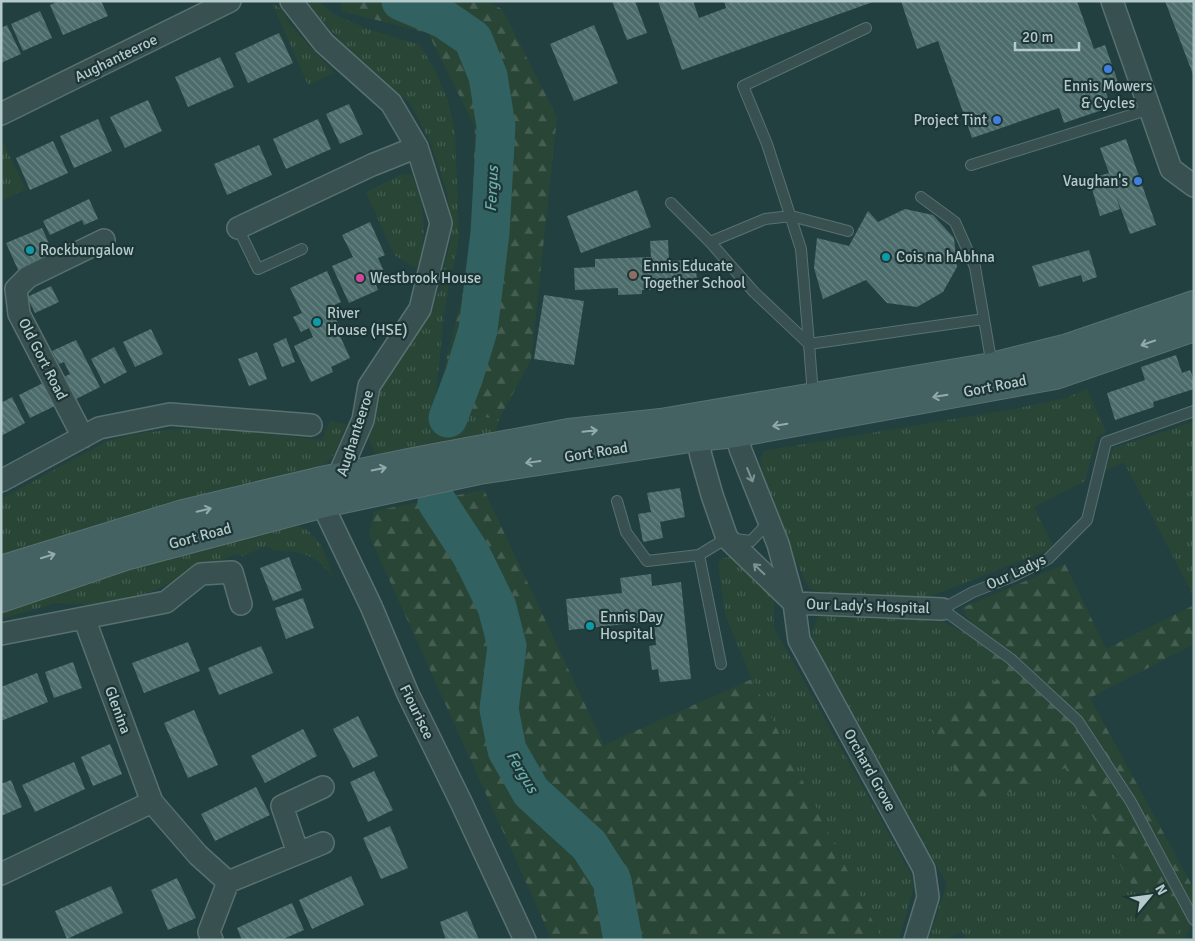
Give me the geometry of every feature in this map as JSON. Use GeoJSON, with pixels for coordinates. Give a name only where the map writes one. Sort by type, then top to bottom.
{"type":"FeatureCollection","features":[{"type":"Feature","properties":{"kind":"main road","name":"Gort Road"},"geometry":{"type":"LineString","coordinates":[[994,377],[1068,348],[1194,305]]}},
{"type":"Feature","properties":{"kind":"main road","name":"Gort Road"},"geometry":{"type":"LineString","coordinates":[[1,570],[183,514],[330,490],[569,433],[661,423],[695,427],[814,408],[875,388],[994,377],[1055,375],[1194,327]]}},
{"type":"Feature","properties":{"kind":"main road","name":"Gort Road"},"geometry":{"type":"LineString","coordinates":[[1,598],[330,490]]}},
{"type":"Feature","properties":{"kind":"street","name":"Aughanteeroe"},"geometry":{"type":"LineString","coordinates":[[1,114],[230,1]]}},
{"type":"Feature","properties":{"kind":"street","name":"Aughanteeroe"},"geometry":{"type":"LineString","coordinates":[[291,1],[324,43],[391,103],[417,147],[440,223],[420,309],[369,386],[362,420],[330,490]]}},
{"type":"Feature","properties":{"kind":"street"},"geometry":{"type":"LineString","coordinates":[[1112,1],[1171,169],[1194,186]]}},
{"type":"Feature","properties":{"kind":"street"},"geometry":{"type":"LineString","coordinates":[[238,228],[372,165],[417,147]]}},
{"type":"Feature","properties":{"kind":"street","name":"Old Gort Road"},"geometry":{"type":"LineString","coordinates":[[83,437],[20,314],[16,289],[28,277],[104,240]]}},
{"type":"Feature","properties":{"kind":"street"},"geometry":{"type":"LineString","coordinates":[[1,481],[99,428],[170,414],[311,425]]}},
{"type":"Feature","properties":{"kind":"street","name":"Orchard Grove"},"geometry":{"type":"LineString","coordinates":[[732,422],[741,451],[778,544],[794,603],[799,640],[924,869],[928,897],[915,940]]}},
{"type":"Feature","properties":{"kind":"street"},"geometry":{"type":"LineString","coordinates":[[695,427],[712,495],[727,538],[794,603]]}},
{"type":"Feature","properties":{"kind":"street","name":"Fiourisce"},"geometry":{"type":"LineString","coordinates":[[330,490],[327,514],[371,606],[408,694],[526,940]]}},
{"type":"Feature","properties":{"kind":"street"},"geometry":{"type":"LineString","coordinates":[[1,634],[166,602],[201,574],[232,572],[241,604]]}},
{"type":"Feature","properties":{"kind":"street","name":"Our Lady's Hospital"},"geometry":{"type":"LineString","coordinates":[[794,603],[942,609]]}},
{"type":"Feature","properties":{"kind":"street","name":"Glenina"},"geometry":{"type":"LineString","coordinates":[[84,618],[152,802],[198,855],[228,882]]}},
{"type":"Feature","properties":{"kind":"street"},"geometry":{"type":"LineString","coordinates":[[298,853],[282,806],[323,787]]}},
{"type":"Feature","properties":{"kind":"street"},"geometry":{"type":"LineString","coordinates":[[1,874],[152,802]]}},
{"type":"Feature","properties":{"kind":"street"},"geometry":{"type":"LineString","coordinates":[[212,940],[209,932],[228,882],[322,843]]}},
{"type":"Feature","properties":{"kind":"lane"},"geometry":{"type":"LineString","coordinates":[[814,408],[801,248],[767,144],[743,86],[866,28]]}},
{"type":"Feature","properties":{"kind":"lane"},"geometry":{"type":"LineString","coordinates":[[971,165],[1150,109]]}},
{"type":"Feature","properties":{"kind":"lane"},"geometry":{"type":"LineString","coordinates":[[921,197],[956,222],[975,266],[994,377]]}},
{"type":"Feature","properties":{"kind":"lane"},"geometry":{"type":"LineString","coordinates":[[671,203],[710,242],[754,292],[809,344]]}},
{"type":"Feature","properties":{"kind":"lane"},"geometry":{"type":"LineString","coordinates":[[710,242],[765,219],[791,216],[848,231]]}},
{"type":"Feature","properties":{"kind":"lane"},"geometry":{"type":"LineString","coordinates":[[238,228],[258,269],[302,249]]}},
{"type":"Feature","properties":{"kind":"lane"},"geometry":{"type":"LineString","coordinates":[[809,344],[984,319]]}},
{"type":"Feature","properties":{"kind":"lane","name":"Our Ladys"},"geometry":{"type":"LineString","coordinates":[[942,609],[973,592],[1014,576],[1048,559],[1087,520],[1106,442],[1194,411]]}},
{"type":"Feature","properties":{"kind":"lane"},"geometry":{"type":"LineString","coordinates":[[617,501],[626,532],[647,561],[699,555],[727,538],[751,541],[769,522]]}},
{"type":"Feature","properties":{"kind":"lane"},"geometry":{"type":"LineString","coordinates":[[699,555],[720,664]]}},
{"type":"Feature","properties":{"kind":"lane"},"geometry":{"type":"LineString","coordinates":[[942,609],[1011,659],[1078,721],[1131,802],[1194,920]]}},
{"type":"Feature","properties":{"kind":"green space"},"geometry":{"type":"Polygon","coordinates":[[[305,1],[319,1],[333,14],[368,29],[420,45],[436,72],[448,101],[455,131],[459,239],[445,307],[434,411],[499,419],[494,440],[391,460],[375,453],[368,438],[378,391],[387,374],[430,315],[441,284],[451,238],[447,192],[431,144],[410,103],[345,46],[305,1]]]}},
{"type":"Feature","properties":{"kind":"green space"},"geometry":{"type":"Polygon","coordinates":[[[341,1],[487,1],[502,9],[557,117],[531,360],[499,419],[434,411],[471,259],[475,127],[428,33],[341,11],[341,1]]]}},
{"type":"Feature","properties":{"kind":"green space"},"geometry":{"type":"Polygon","coordinates":[[[272,3],[281,9],[288,22],[334,73],[308,85],[272,3]]]}},
{"type":"Feature","properties":{"kind":"green space"},"geometry":{"type":"Polygon","coordinates":[[[1,139],[26,189],[1,201],[1,139]]]}},
{"type":"Feature","properties":{"kind":"green space"},"geometry":{"type":"Polygon","coordinates":[[[402,174],[412,175],[420,198],[424,221],[424,233],[417,268],[394,255],[366,192],[402,174]]]}},
{"type":"Feature","properties":{"kind":"green space"},"geometry":{"type":"Polygon","coordinates":[[[1087,389],[1106,432],[1097,437],[1085,481],[1034,507],[1054,548],[926,598],[836,598],[809,588],[762,493],[763,474],[760,461],[763,451],[1019,408],[1066,398],[1087,389]]]}},
{"type":"Feature","properties":{"kind":"green space"},"geometry":{"type":"Polygon","coordinates":[[[330,421],[346,424],[339,445],[325,464],[299,480],[1,564],[1,499],[107,441],[134,434],[176,429],[227,429],[322,440],[330,421]]]}},
{"type":"Feature","properties":{"kind":"green space"},"geometry":{"type":"Polygon","coordinates":[[[1194,422],[1194,597],[1124,462],[1105,471],[1113,448],[1194,422]]]}},
{"type":"Feature","properties":{"kind":"green space"},"geometry":{"type":"Polygon","coordinates":[[[484,490],[604,745],[752,679],[882,940],[552,940],[369,535],[374,511],[484,490]]]}},
{"type":"Feature","properties":{"kind":"green space"},"geometry":{"type":"Polygon","coordinates":[[[291,524],[301,527],[315,537],[324,551],[334,578],[319,563],[305,554],[274,550],[266,546],[242,556],[237,554],[195,570],[157,589],[117,603],[99,605],[56,603],[1,619],[1,609],[103,576],[291,524]]]}},
{"type":"Feature","properties":{"kind":"green space"},"geometry":{"type":"Polygon","coordinates":[[[734,557],[769,588],[774,601],[774,628],[910,872],[914,886],[899,940],[882,940],[752,679],[725,615],[718,563],[724,558],[734,557]]]}},
{"type":"Feature","properties":{"kind":"green space"},"geometry":{"type":"Polygon","coordinates":[[[1065,564],[1106,649],[1194,605],[1194,644],[1090,698],[1194,889],[1194,903],[1172,940],[1140,940],[1143,905],[1065,768],[974,807],[928,720],[1002,677],[962,608],[1065,564]]]}},
{"type":"Feature","properties":{"kind":"green space"},"geometry":{"type":"Polygon","coordinates":[[[821,613],[857,617],[937,619],[982,641],[1002,677],[928,720],[974,807],[1064,767],[1143,905],[1140,940],[968,940],[961,931],[946,940],[928,940],[947,884],[812,639],[813,628],[821,613]]]}},
{"type":"Feature","properties":{"kind":"green space"},"geometry":{"type":"Polygon","coordinates":[[[1186,916],[1190,927],[1184,940],[1172,940],[1186,916]]]}},
{"type":"Feature","properties":{"kind":"building"},"geometry":{"type":"Polygon","coordinates":[[[59,1],[101,1],[108,16],[63,35],[50,5],[59,1]]]}},
{"type":"Feature","properties":{"kind":"building"},"geometry":{"type":"Polygon","coordinates":[[[612,1],[635,1],[647,33],[627,40],[612,1]]]}},
{"type":"Feature","properties":{"kind":"building"},"geometry":{"type":"Polygon","coordinates":[[[658,1],[693,1],[699,18],[726,8],[724,1],[873,2],[682,70],[658,1]]]}},
{"type":"Feature","properties":{"kind":"building"},"geometry":{"type":"Polygon","coordinates":[[[901,1],[1077,1],[1094,49],[1105,45],[1119,85],[1105,90],[1111,107],[1064,123],[1059,108],[972,138],[938,41],[917,49],[901,1]]]}},
{"type":"Feature","properties":{"kind":"building"},"geometry":{"type":"Polygon","coordinates":[[[1165,1],[1194,1],[1194,77],[1165,1]]]}},
{"type":"Feature","properties":{"kind":"building"},"geometry":{"type":"Polygon","coordinates":[[[40,11],[52,38],[23,51],[11,24],[40,11]]]}},
{"type":"Feature","properties":{"kind":"building"},"geometry":{"type":"Polygon","coordinates":[[[7,25],[21,54],[1,63],[1,28],[7,25]]]}},
{"type":"Feature","properties":{"kind":"building"},"geometry":{"type":"Polygon","coordinates":[[[594,25],[618,83],[574,101],[550,44],[594,25]]]}},
{"type":"Feature","properties":{"kind":"building"},"geometry":{"type":"Polygon","coordinates":[[[279,33],[293,63],[248,83],[235,53],[279,33]]]}},
{"type":"Feature","properties":{"kind":"building"},"geometry":{"type":"Polygon","coordinates":[[[220,57],[234,87],[188,107],[175,77],[220,57]]]}},
{"type":"Feature","properties":{"kind":"building"},"geometry":{"type":"Polygon","coordinates":[[[148,100],[162,131],[125,148],[110,117],[148,100]]]}},
{"type":"Feature","properties":{"kind":"building"},"geometry":{"type":"Polygon","coordinates":[[[349,104],[363,134],[340,144],[326,114],[349,104]]]}},
{"type":"Feature","properties":{"kind":"building"},"geometry":{"type":"Polygon","coordinates":[[[98,119],[112,151],[74,168],[60,136],[98,119]]]}},
{"type":"Feature","properties":{"kind":"building"},"geometry":{"type":"Polygon","coordinates":[[[318,119],[331,149],[286,169],[273,139],[318,119]]]}},
{"type":"Feature","properties":{"kind":"building"},"geometry":{"type":"Polygon","coordinates":[[[1126,139],[1156,225],[1130,234],[1116,195],[1120,209],[1100,216],[1089,179],[1109,173],[1100,148],[1126,139]]]}},
{"type":"Feature","properties":{"kind":"building"},"geometry":{"type":"Polygon","coordinates":[[[53,141],[68,173],[30,190],[16,158],[53,141]]]}},
{"type":"Feature","properties":{"kind":"building"},"geometry":{"type":"Polygon","coordinates":[[[259,145],[272,175],[227,195],[214,164],[259,145]]]}},
{"type":"Feature","properties":{"kind":"building"},"geometry":{"type":"Polygon","coordinates":[[[637,190],[651,227],[581,253],[567,216],[637,190]]]}},
{"type":"Feature","properties":{"kind":"building"},"geometry":{"type":"Polygon","coordinates":[[[89,199],[98,219],[84,225],[82,220],[50,235],[43,221],[89,199]]]}},
{"type":"Feature","properties":{"kind":"building","name":"Cois na hAbhna"},"geometry":{"type":"Polygon","coordinates":[[[905,209],[933,215],[954,238],[957,267],[943,292],[917,307],[887,303],[866,280],[823,299],[814,268],[817,238],[849,246],[868,211],[878,222],[905,209]]]}},
{"type":"Feature","properties":{"kind":"building"},"geometry":{"type":"Polygon","coordinates":[[[370,222],[385,255],[378,258],[388,280],[376,285],[378,290],[349,303],[332,266],[353,257],[342,235],[370,222]]]}},
{"type":"Feature","properties":{"kind":"building","name":"Rockbungalow"},"geometry":{"type":"Polygon","coordinates":[[[42,228],[55,257],[19,272],[6,243],[42,228]]]}},
{"type":"Feature","properties":{"kind":"building"},"geometry":{"type":"Polygon","coordinates":[[[668,240],[669,261],[696,260],[697,289],[642,290],[642,294],[618,295],[618,288],[575,290],[574,268],[595,267],[595,259],[651,257],[650,241],[668,240]]]}},
{"type":"Feature","properties":{"kind":"building"},"geometry":{"type":"Polygon","coordinates":[[[1089,250],[1097,277],[1083,282],[1081,275],[1039,287],[1032,266],[1089,250]]]}},
{"type":"Feature","properties":{"kind":"building","name":"River House (HSE)"},"geometry":{"type":"Polygon","coordinates":[[[327,271],[341,302],[330,307],[343,334],[340,336],[350,358],[331,367],[333,372],[311,382],[294,346],[313,337],[309,328],[301,332],[293,317],[302,313],[290,288],[327,271]]]}},
{"type":"Feature","properties":{"kind":"building"},"geometry":{"type":"Polygon","coordinates":[[[51,286],[59,302],[35,313],[27,297],[51,286]]]}},
{"type":"Feature","properties":{"kind":"building"},"geometry":{"type":"Polygon","coordinates":[[[544,295],[584,301],[574,365],[534,359],[544,295]]]}},
{"type":"Feature","properties":{"kind":"building"},"geometry":{"type":"Polygon","coordinates":[[[151,329],[163,354],[135,367],[123,342],[151,329]]]}},
{"type":"Feature","properties":{"kind":"building"},"geometry":{"type":"Polygon","coordinates":[[[286,338],[295,362],[282,367],[273,344],[286,338]]]}},
{"type":"Feature","properties":{"kind":"building"},"geometry":{"type":"Polygon","coordinates":[[[76,340],[100,387],[72,401],[62,378],[70,374],[64,362],[59,364],[52,351],[76,340]]]}},
{"type":"Feature","properties":{"kind":"building"},"geometry":{"type":"Polygon","coordinates":[[[114,347],[127,372],[104,384],[91,359],[114,347]]]}},
{"type":"Feature","properties":{"kind":"building"},"geometry":{"type":"Polygon","coordinates":[[[257,352],[267,379],[249,386],[238,359],[257,352]]]}},
{"type":"Feature","properties":{"kind":"building"},"geometry":{"type":"Polygon","coordinates":[[[1176,355],[1182,373],[1190,370],[1194,380],[1194,389],[1153,402],[1154,407],[1115,420],[1107,393],[1145,380],[1141,367],[1176,355]]]}},
{"type":"Feature","properties":{"kind":"building"},"geometry":{"type":"Polygon","coordinates":[[[45,382],[57,405],[30,418],[19,395],[45,382]]]}},
{"type":"Feature","properties":{"kind":"building"},"geometry":{"type":"Polygon","coordinates":[[[12,397],[25,423],[1,436],[1,403],[12,397]]]}},
{"type":"Feature","properties":{"kind":"building"},"geometry":{"type":"Polygon","coordinates":[[[680,488],[685,517],[660,522],[663,538],[643,542],[638,514],[651,512],[647,493],[680,488]]]}},
{"type":"Feature","properties":{"kind":"building"},"geometry":{"type":"Polygon","coordinates":[[[289,557],[302,590],[273,601],[260,568],[289,557]]]}},
{"type":"Feature","properties":{"kind":"building","name":"Ennis Day Hospital"},"geometry":{"type":"Polygon","coordinates":[[[651,574],[652,586],[681,582],[691,679],[660,682],[658,669],[652,670],[649,646],[656,645],[654,621],[569,630],[566,599],[622,593],[620,578],[651,574]]]}},
{"type":"Feature","properties":{"kind":"building"},"geometry":{"type":"Polygon","coordinates":[[[303,598],[314,628],[286,639],[275,608],[303,598]]]}},
{"type":"Feature","properties":{"kind":"building"},"geometry":{"type":"Polygon","coordinates":[[[188,642],[200,671],[144,693],[132,663],[188,642]]]}},
{"type":"Feature","properties":{"kind":"building"},"geometry":{"type":"Polygon","coordinates":[[[261,646],[273,673],[219,695],[208,668],[261,646]]]}},
{"type":"Feature","properties":{"kind":"building"},"geometry":{"type":"Polygon","coordinates":[[[73,662],[82,688],[54,698],[45,672],[73,662]]]}},
{"type":"Feature","properties":{"kind":"building"},"geometry":{"type":"Polygon","coordinates":[[[37,673],[48,702],[1,721],[1,687],[37,673]]]}},
{"type":"Feature","properties":{"kind":"building"},"geometry":{"type":"Polygon","coordinates":[[[194,710],[218,765],[188,778],[164,723],[194,710]]]}},
{"type":"Feature","properties":{"kind":"building"},"geometry":{"type":"Polygon","coordinates":[[[358,716],[378,756],[353,768],[333,729],[358,716]]]}},
{"type":"Feature","properties":{"kind":"building"},"geometry":{"type":"Polygon","coordinates":[[[303,729],[317,756],[265,783],[251,756],[303,729]]]}},
{"type":"Feature","properties":{"kind":"building"},"geometry":{"type":"Polygon","coordinates":[[[110,744],[122,774],[93,786],[81,757],[110,744]]]}},
{"type":"Feature","properties":{"kind":"building"},"geometry":{"type":"Polygon","coordinates":[[[74,762],[85,789],[35,812],[22,785],[74,762]]]}},
{"type":"Feature","properties":{"kind":"building"},"geometry":{"type":"Polygon","coordinates":[[[374,771],[393,810],[368,822],[350,782],[374,771]]]}},
{"type":"Feature","properties":{"kind":"building"},"geometry":{"type":"Polygon","coordinates":[[[11,780],[22,807],[1,816],[1,784],[11,780]]]}},
{"type":"Feature","properties":{"kind":"building"},"geometry":{"type":"Polygon","coordinates":[[[256,787],[270,815],[215,841],[201,814],[256,787]]]}},
{"type":"Feature","properties":{"kind":"building"},"geometry":{"type":"Polygon","coordinates":[[[390,826],[408,868],[381,879],[363,838],[390,826]]]}},
{"type":"Feature","properties":{"kind":"building"},"geometry":{"type":"Polygon","coordinates":[[[351,876],[364,905],[312,929],[299,900],[351,876]]]}},
{"type":"Feature","properties":{"kind":"building"},"geometry":{"type":"Polygon","coordinates":[[[177,878],[196,918],[168,930],[151,890],[177,878]]]}},
{"type":"Feature","properties":{"kind":"building"},"geometry":{"type":"Polygon","coordinates":[[[111,886],[123,913],[67,939],[55,911],[111,886]]]}},
{"type":"Feature","properties":{"kind":"building"},"geometry":{"type":"Polygon","coordinates":[[[292,903],[304,930],[281,940],[242,940],[237,928],[292,903]]]}},
{"type":"Feature","properties":{"kind":"building"},"geometry":{"type":"Polygon","coordinates":[[[467,911],[479,940],[446,940],[440,922],[467,911]]]}},
{"type":"Feature","properties":{"kind":"waterway","name":"Fergus"},"geometry":{"type":"LineString","coordinates":[[401,1],[444,19],[473,39],[488,76],[496,126],[490,233],[478,330],[464,376],[448,418]]}},
{"type":"Feature","properties":{"kind":"waterway","name":"Fergus"},"geometry":{"type":"LineString","coordinates":[[437,502],[471,554],[497,607],[507,646],[499,709],[507,750],[531,792],[589,845],[612,881],[623,940]]}},
{"type":"Feature","properties":{"kind":"place","name":"Ennis Mowers & Cycles"},"geometry":{"type":"Point","coordinates":[1108,69]}},
{"type":"Feature","properties":{"kind":"place","name":"Project Tint"},"geometry":{"type":"Point","coordinates":[997,120]}},
{"type":"Feature","properties":{"kind":"place","name":"Vaughan's"},"geometry":{"type":"Point","coordinates":[1138,181]}},
{"type":"Feature","properties":{"kind":"place","name":"Rockbungalow"},"geometry":{"type":"Point","coordinates":[30,250]}},
{"type":"Feature","properties":{"kind":"place","name":"Cois na hAbhna"},"geometry":{"type":"Point","coordinates":[886,257]}},
{"type":"Feature","properties":{"kind":"place","name":"Ennis Educate Together School"},"geometry":{"type":"Point","coordinates":[633,275]}},
{"type":"Feature","properties":{"kind":"place","name":"Westbrook House"},"geometry":{"type":"Point","coordinates":[360,278]}},
{"type":"Feature","properties":{"kind":"place","name":"River House (HSE)"},"geometry":{"type":"Point","coordinates":[317,322]}},
{"type":"Feature","properties":{"kind":"place","name":"Ennis Day Hospital"},"geometry":{"type":"Point","coordinates":[590,626]}}]}
